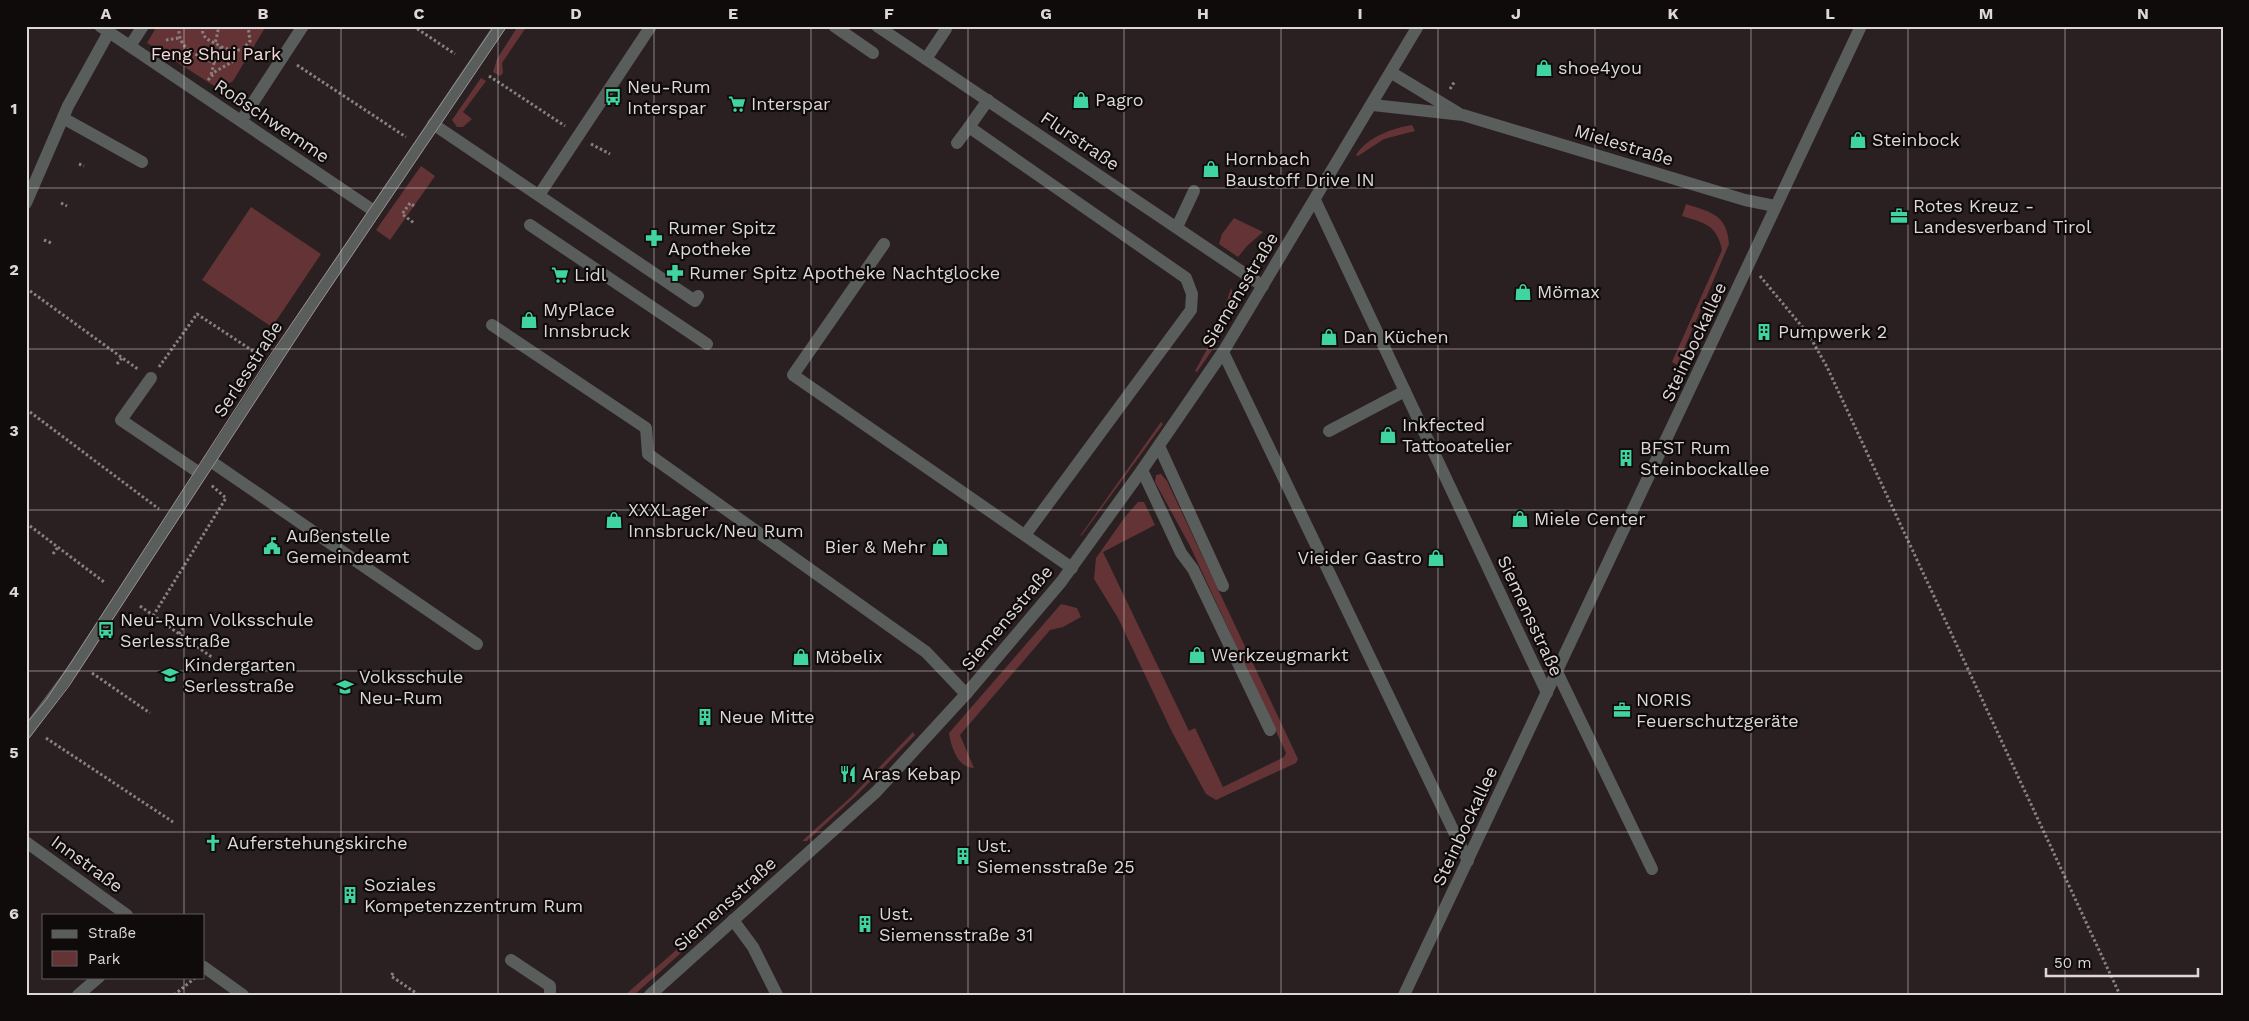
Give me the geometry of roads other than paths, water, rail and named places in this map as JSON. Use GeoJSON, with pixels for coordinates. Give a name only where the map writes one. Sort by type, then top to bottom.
{"type":"FeatureCollection","features":[{"type":"Feature","properties":{"kind":"street"},"geometry":{"type":"LineString","coordinates":[[130,46],[143,26]]}},
{"type":"Feature","properties":{"kind":"street"},"geometry":{"type":"LineString","coordinates":[[241,122],[303,26]]}},
{"type":"Feature","properties":{"kind":"street","name":"Serlesstraße"},"geometry":{"type":"LineString","coordinates":[[26,732],[50,704],[272,364],[500,26]]}},
{"type":"Feature","properties":{"kind":"street"},"geometry":{"type":"LineString","coordinates":[[539,195],[651,26]]}},
{"type":"Feature","properties":{"kind":"street"},"geometry":{"type":"LineString","coordinates":[[834,26],[873,53]]}},
{"type":"Feature","properties":{"kind":"street","name":"Flurstraße"},"geometry":{"type":"LineString","coordinates":[[877,26],[1263,286]]}},
{"type":"Feature","properties":{"kind":"street","name":"Siemensstraße"},"geometry":{"type":"LineString","coordinates":[[650,995],[876,792],[966,694],[1072,568],[1223,352],[1373,105],[1418,26]]}},
{"type":"Feature","properties":{"kind":"street","name":"Steinbockallee"},"geometry":{"type":"LineString","coordinates":[[1404,995],[1861,26]]}},
{"type":"Feature","properties":{"kind":"street"},"geometry":{"type":"LineString","coordinates":[[26,203],[105,29]]}},
{"type":"Feature","properties":{"kind":"street","name":"Roßschwemme"},"geometry":{"type":"LineString","coordinates":[[105,29],[374,211]]}},
{"type":"Feature","properties":{"kind":"street"},"geometry":{"type":"LineString","coordinates":[[926,59],[946,29]]}},
{"type":"Feature","properties":{"kind":"street","name":"Mielestraße"},"geometry":{"type":"LineString","coordinates":[[1392,73],[1463,116]]}},
{"type":"Feature","properties":{"kind":"street"},"geometry":{"type":"LineString","coordinates":[[958,143],[988,100]]}},
{"type":"Feature","properties":{"kind":"street","name":"Mielestraße"},"geometry":{"type":"LineString","coordinates":[[1373,105],[1463,116],[1745,200],[1775,206]]}},
{"type":"Feature","properties":{"kind":"street"},"geometry":{"type":"LineString","coordinates":[[63,118],[142,162]]}},
{"type":"Feature","properties":{"kind":"street"},"geometry":{"type":"LineString","coordinates":[[433,124],[695,301],[698,296]]}},
{"type":"Feature","properties":{"kind":"street"},"geometry":{"type":"LineString","coordinates":[[969,127],[1186,278],[1192,294],[1191,310],[1026,535]]}},
{"type":"Feature","properties":{"kind":"street"},"geometry":{"type":"LineString","coordinates":[[1177,227],[1194,191]]}},
{"type":"Feature","properties":{"kind":"street","name":"Siemensstraße"},"geometry":{"type":"LineString","coordinates":[[1316,200],[1547,693]]}},
{"type":"Feature","properties":{"kind":"street"},"geometry":{"type":"LineString","coordinates":[[530,225],[707,344]]}},
{"type":"Feature","properties":{"kind":"street"},"geometry":{"type":"LineString","coordinates":[[884,244],[793,375],[1072,568]]}},
{"type":"Feature","properties":{"kind":"street"},"geometry":{"type":"LineString","coordinates":[[492,325],[646,428],[648,454],[926,652],[966,694]]}},
{"type":"Feature","properties":{"kind":"street"},"geometry":{"type":"LineString","coordinates":[[1223,352],[1468,861]]}},
{"type":"Feature","properties":{"kind":"street"},"geometry":{"type":"LineString","coordinates":[[151,378],[121,420],[201,474]]}},
{"type":"Feature","properties":{"kind":"street"},"geometry":{"type":"LineString","coordinates":[[1329,430],[1405,390]]}},
{"type":"Feature","properties":{"kind":"street"},"geometry":{"type":"LineString","coordinates":[[1159,446],[1224,586]]}},
{"type":"Feature","properties":{"kind":"street"},"geometry":{"type":"LineString","coordinates":[[209,460],[478,644]]}},
{"type":"Feature","properties":{"kind":"street"},"geometry":{"type":"LineString","coordinates":[[1142,470],[1181,554],[1193,569],[1270,730]]}},
{"type":"Feature","properties":{"kind":"street"},"geometry":{"type":"LineString","coordinates":[[1557,672],[1652,869]]}},
{"type":"Feature","properties":{"kind":"street","name":"Innstraße"},"geometry":{"type":"LineString","coordinates":[[26,842],[127,914]]}},
{"type":"Feature","properties":{"kind":"street"},"geometry":{"type":"LineString","coordinates":[[733,920],[752,947],[777,995]]}},
{"type":"Feature","properties":{"kind":"street"},"geometry":{"type":"LineString","coordinates":[[511,960],[550,986],[550,992]]}},
{"type":"Feature","properties":{"kind":"street"},"geometry":{"type":"LineString","coordinates":[[205,968],[243,995]]}},
{"type":"Feature","properties":{"kind":"street"},"geometry":{"type":"LineString","coordinates":[[78,995],[98,978]]}},
{"type":"Feature","properties":{"kind":"tram line"},"geometry":{"type":"LineString","coordinates":[[26,724],[46,700],[267,360],[494,26]]}},
{"type":"Feature","properties":{"kind":"tram line"},"geometry":{"type":"LineString","coordinates":[[26,742],[69,686],[317,307],[507,26]]}},
{"type":"Feature","properties":{"kind":"place","name":"shoe4you"},"geometry":{"type":"Point","coordinates":[1544,68]}},
{"type":"Feature","properties":{"kind":"place","name":"Neu-Rum Interspar"},"geometry":{"type":"Point","coordinates":[613,97]}},
{"type":"Feature","properties":{"kind":"place","name":"Pagro"},"geometry":{"type":"Point","coordinates":[1081,100]}},
{"type":"Feature","properties":{"kind":"place","name":"Interspar"},"geometry":{"type":"Point","coordinates":[737,104]}},
{"type":"Feature","properties":{"kind":"place","name":"Steinbock"},"geometry":{"type":"Point","coordinates":[1858,140]}},
{"type":"Feature","properties":{"kind":"place","name":"Hornbach Baustoff Drive IN"},"geometry":{"type":"Point","coordinates":[1211,169]}},
{"type":"Feature","properties":{"kind":"place","name":"Rotes Kreuz - Landesverband Tirol"},"geometry":{"type":"Point","coordinates":[1899,216]}},
{"type":"Feature","properties":{"kind":"place","name":"Rumer Spitz Apotheke"},"geometry":{"type":"Point","coordinates":[654,238]}},
{"type":"Feature","properties":{"kind":"place","name":"Rumer Spitz Apotheke Nachtglocke"},"geometry":{"type":"Point","coordinates":[675,273]}},
{"type":"Feature","properties":{"kind":"place","name":"Lidl"},"geometry":{"type":"Point","coordinates":[560,275]}},
{"type":"Feature","properties":{"kind":"place","name":"Mömax"},"geometry":{"type":"Point","coordinates":[1523,292]}},
{"type":"Feature","properties":{"kind":"place","name":"MyPlace Innsbruck"},"geometry":{"type":"Point","coordinates":[529,320]}},
{"type":"Feature","properties":{"kind":"place","name":"Pumpwerk 2"},"geometry":{"type":"Point","coordinates":[1764,332]}},
{"type":"Feature","properties":{"kind":"place","name":"Dan Küchen"},"geometry":{"type":"Point","coordinates":[1329,337]}},
{"type":"Feature","properties":{"kind":"place","name":"Inkfected Tattooatelier"},"geometry":{"type":"Point","coordinates":[1388,435]}},
{"type":"Feature","properties":{"kind":"place","name":"BFST Rum Steinbockallee"},"geometry":{"type":"Point","coordinates":[1626,458]}},
{"type":"Feature","properties":{"kind":"place","name":"Miele Center"},"geometry":{"type":"Point","coordinates":[1520,519]}},
{"type":"Feature","properties":{"kind":"place","name":"XXXLager Innsbruck/Neu Rum"},"geometry":{"type":"Point","coordinates":[614,520]}},
{"type":"Feature","properties":{"kind":"place","name":"Außenstelle Gemeindeamt"},"geometry":{"type":"Point","coordinates":[272,546]}},
{"type":"Feature","properties":{"kind":"place","name":"Bier & Mehr"},"geometry":{"type":"Point","coordinates":[940,547]}},
{"type":"Feature","properties":{"kind":"place","name":"Vieider Gastro"},"geometry":{"type":"Point","coordinates":[1436,558]}},
{"type":"Feature","properties":{"kind":"place","name":"Neu-Rum Volksschule Serlesstraße"},"geometry":{"type":"Point","coordinates":[106,630]}},
{"type":"Feature","properties":{"kind":"place","name":"Werkzeugmarkt"},"geometry":{"type":"Point","coordinates":[1197,655]}},
{"type":"Feature","properties":{"kind":"place","name":"Möbelix"},"geometry":{"type":"Point","coordinates":[801,657]}},
{"type":"Feature","properties":{"kind":"place","name":"Kindergarten Serlesstraße"},"geometry":{"type":"Point","coordinates":[170,675]}},
{"type":"Feature","properties":{"kind":"place","name":"Volksschule Neu-Rum"},"geometry":{"type":"Point","coordinates":[345,687]}},
{"type":"Feature","properties":{"kind":"place","name":"NORIS Feuerschutzgeräte"},"geometry":{"type":"Point","coordinates":[1622,710]}},
{"type":"Feature","properties":{"kind":"place","name":"Neue Mitte"},"geometry":{"type":"Point","coordinates":[705,717]}},
{"type":"Feature","properties":{"kind":"place","name":"Aras Kebap"},"geometry":{"type":"Point","coordinates":[848,774]}},
{"type":"Feature","properties":{"kind":"place","name":"Auferstehungskirche"},"geometry":{"type":"Point","coordinates":[213,843]}},
{"type":"Feature","properties":{"kind":"place","name":"Ust. Siemensstraße 25"},"geometry":{"type":"Point","coordinates":[963,856]}},
{"type":"Feature","properties":{"kind":"place","name":"Soziales Kompetenzzentrum Rum"},"geometry":{"type":"Point","coordinates":[350,895]}},
{"type":"Feature","properties":{"kind":"place","name":"Ust. Siemensstraße 31"},"geometry":{"type":"Point","coordinates":[865,924]}},
{"type":"Feature","properties":{"kind":"park label","name":"Feng Shui Park"},"geometry":{"type":"Point","coordinates":[216,54]}}]}
